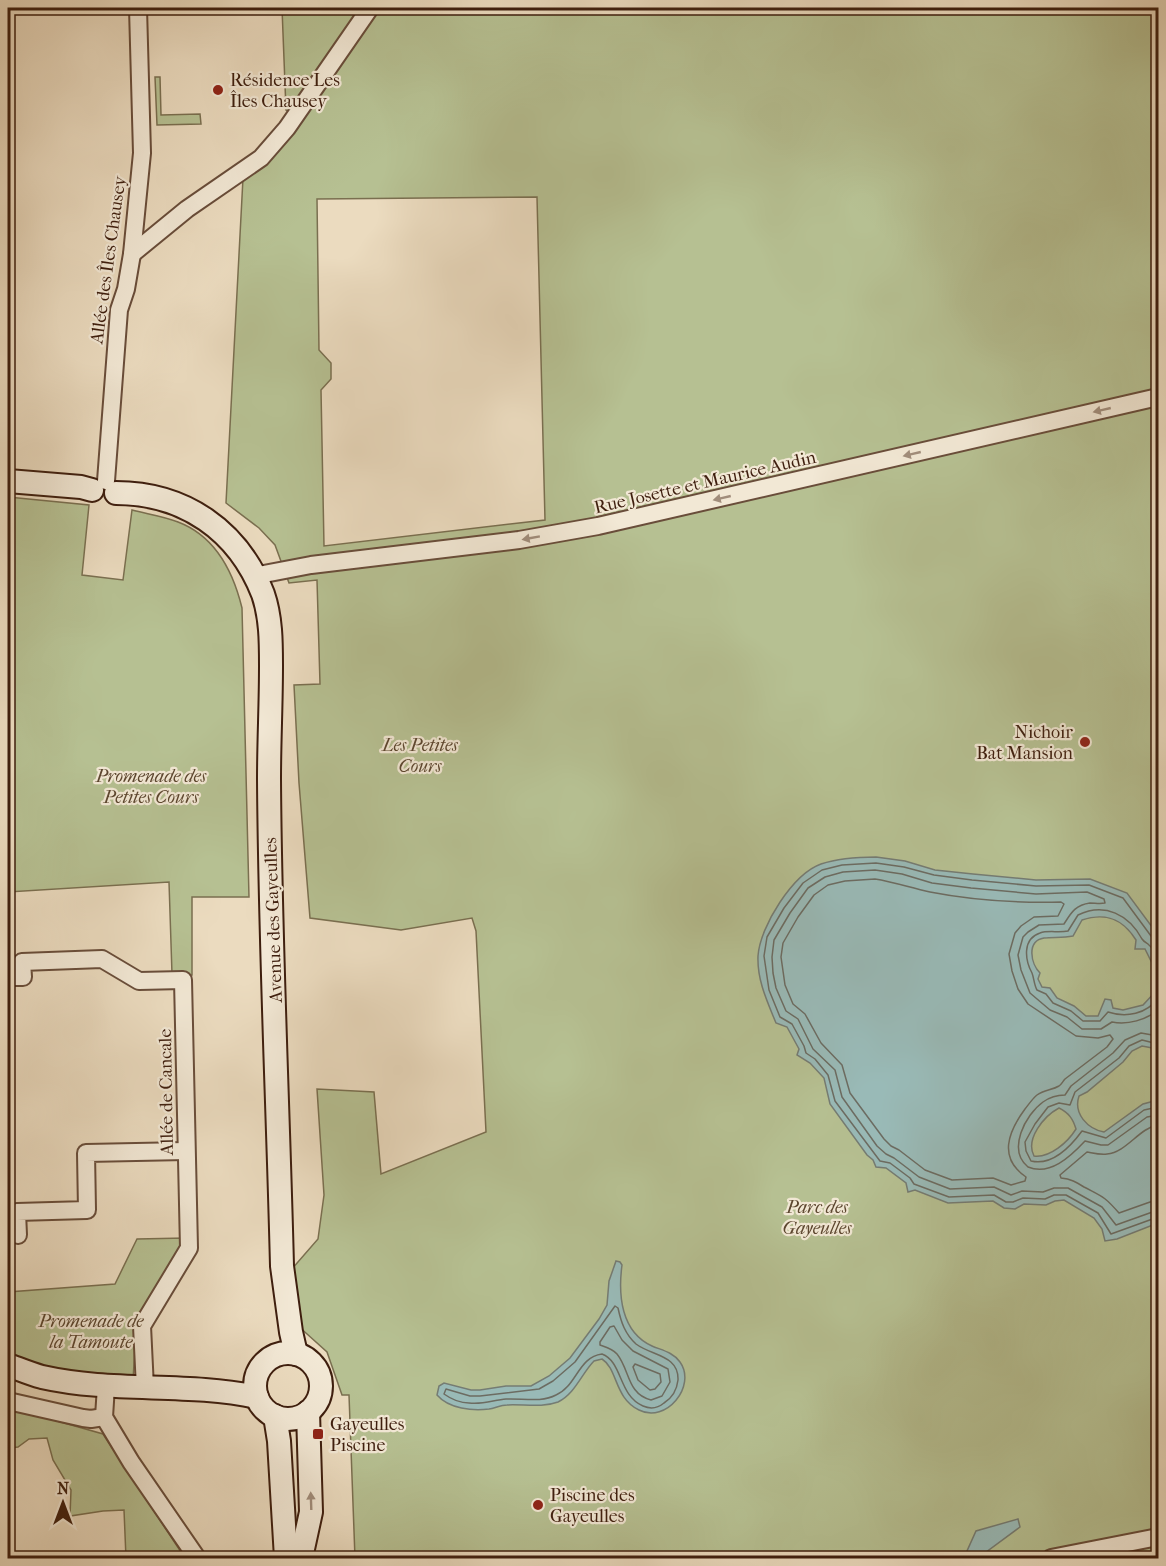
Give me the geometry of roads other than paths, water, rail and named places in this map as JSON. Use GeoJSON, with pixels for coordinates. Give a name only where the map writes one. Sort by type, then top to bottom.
{"type":"FeatureCollection","features":[{"type":"Feature","properties":{"kind":"street","name":"Allée des Îles Chausey"},"geometry":{"type":"LineString","coordinates":[[105,488],[119,310],[126,289],[132,254],[142,153],[138,8]]}},
{"type":"Feature","properties":{"kind":"street"},"geometry":{"type":"LineString","coordinates":[[132,254],[187,209],[261,158],[287,128],[370,8]]}},
{"type":"Feature","properties":{"kind":"street","name":"Rue Josette et Maurice Audin"},"geometry":{"type":"LineString","coordinates":[[254,576],[312,566],[519,540],[598,526],[1158,397]]}},
{"type":"Feature","properties":{"kind":"street","name":"Avenue des Gayeulles"},"geometry":{"type":"LineString","coordinates":[[8,481],[105,488],[172,501],[195,512],[226,537],[254,576],[263,595],[271,635],[269,779],[282,1266],[276,1344],[272,1357],[266,1361],[258,1374]]}},
{"type":"Feature","properties":{"kind":"street","name":"Allée de Cancale"},"geometry":{"type":"LineString","coordinates":[[8,977],[23,976],[22,962],[102,959],[139,981],[183,980],[189,1248],[142,1326],[145,1388]]}},
{"type":"Feature","properties":{"kind":"street"},"geometry":{"type":"LineString","coordinates":[[18,1235],[17,1212],[87,1210],[86,1153],[186,1151]]}},
{"type":"Feature","properties":{"kind":"street","name":"Avenue des Gayeulles"},"geometry":{"type":"LineString","coordinates":[[282,1266],[296,1354]]}},
{"type":"Feature","properties":{"kind":"street"},"geometry":{"type":"LineString","coordinates":[[184,1389],[258,1374],[256,1382],[258,1397],[265,1408],[275,1416],[292,1418],[308,1412],[318,1399],[321,1379],[319,1372],[311,1361],[296,1354],[280,1354],[272,1357]]}},
{"type":"Feature","properties":{"kind":"street"},"geometry":{"type":"LineString","coordinates":[[8,1365],[41,1377],[106,1386],[184,1389],[258,1397]]}},
{"type":"Feature","properties":{"kind":"street"},"geometry":{"type":"LineString","coordinates":[[106,1386],[104,1417],[131,1462],[197,1558]]}},
{"type":"Feature","properties":{"kind":"street"},"geometry":{"type":"LineString","coordinates":[[8,1401],[83,1418],[104,1417]]}},
{"type":"Feature","properties":{"kind":"street"},"geometry":{"type":"LineString","coordinates":[[301,1558],[311,1512],[308,1412]]}},
{"type":"Feature","properties":{"kind":"street"},"geometry":{"type":"LineString","coordinates":[[275,1416],[279,1441],[286,1558]]}},
{"type":"Feature","properties":{"kind":"street"},"geometry":{"type":"LineString","coordinates":[[1051,1558],[1158,1537]]}},
{"type":"Feature","properties":{"kind":"water"},"geometry":{"type":"Polygon","coordinates":[[[876,857],[905,861],[935,870],[973,874],[1036,880],[1090,879],[1127,893],[1158,935],[1158,971],[1145,949],[1135,949],[1136,940],[1131,933],[1120,922],[1106,917],[1082,920],[1073,936],[1038,940],[1032,948],[1032,953],[1034,964],[1040,973],[1038,979],[1042,987],[1050,988],[1057,998],[1074,1006],[1086,1016],[1098,1016],[1105,999],[1111,1000],[1113,1008],[1123,1010],[1143,1005],[1156,991],[1158,972],[1158,1049],[1142,1046],[1132,1051],[1123,1062],[1079,1096],[1078,1109],[1087,1124],[1104,1132],[1143,1104],[1158,1100],[1158,1223],[1117,1239],[1105,1241],[1102,1229],[1094,1218],[1064,1200],[1046,1205],[1024,1204],[1015,1209],[1004,1208],[993,1201],[948,1203],[915,1190],[908,1192],[906,1183],[886,1168],[876,1167],[830,1104],[824,1078],[810,1063],[797,1055],[799,1049],[787,1027],[776,1023],[763,990],[758,956],[760,944],[771,916],[800,878],[821,864],[842,859],[876,857]],[[1059,1108],[1048,1116],[1034,1135],[1032,1149],[1034,1156],[1052,1152],[1076,1129],[1070,1117],[1059,1108]]]}},
{"type":"Feature","properties":{"kind":"water"},"geometry":{"type":"Polygon","coordinates":[[[616,1261],[622,1265],[621,1288],[624,1312],[634,1332],[652,1346],[674,1356],[680,1362],[684,1372],[685,1382],[682,1391],[668,1407],[659,1412],[649,1413],[631,1405],[602,1359],[594,1361],[569,1394],[552,1404],[505,1405],[476,1410],[455,1406],[437,1395],[439,1386],[444,1383],[480,1390],[506,1386],[531,1386],[549,1376],[570,1358],[599,1319],[607,1305],[609,1281],[616,1261]]]}},
{"type":"Feature","properties":{"kind":"water"},"geometry":{"type":"Polygon","coordinates":[[[1018,1519],[1020,1527],[982,1555],[967,1558],[967,1551],[976,1531],[1018,1519]]]}},
{"type":"Feature","properties":{"kind":"place","name":"Résidence Les Îles Chausey"},"geometry":{"type":"Point","coordinates":[218,90]}},
{"type":"Feature","properties":{"kind":"place","name":"Nichoir Bat Mansion"},"geometry":{"type":"Point","coordinates":[1085,742]}},
{"type":"Feature","properties":{"kind":"place","name":"Gayeulles Piscine"},"geometry":{"type":"Point","coordinates":[318,1434]}},
{"type":"Feature","properties":{"kind":"place","name":"Piscine des Gayeulles"},"geometry":{"type":"Point","coordinates":[538,1505]}},
{"type":"Feature","properties":{"kind":"park label","name":"Les Petites Cours"},"geometry":{"type":"Point","coordinates":[420,756]}},
{"type":"Feature","properties":{"kind":"park label","name":"Promenade des Petites Cours"},"geometry":{"type":"Point","coordinates":[151,786]}},
{"type":"Feature","properties":{"kind":"park label","name":"Parc des Gayeulles"},"geometry":{"type":"Point","coordinates":[817,1217]}},
{"type":"Feature","properties":{"kind":"park label","name":"Promenade de la Tamoute"},"geometry":{"type":"Point","coordinates":[91,1331]}}]}
